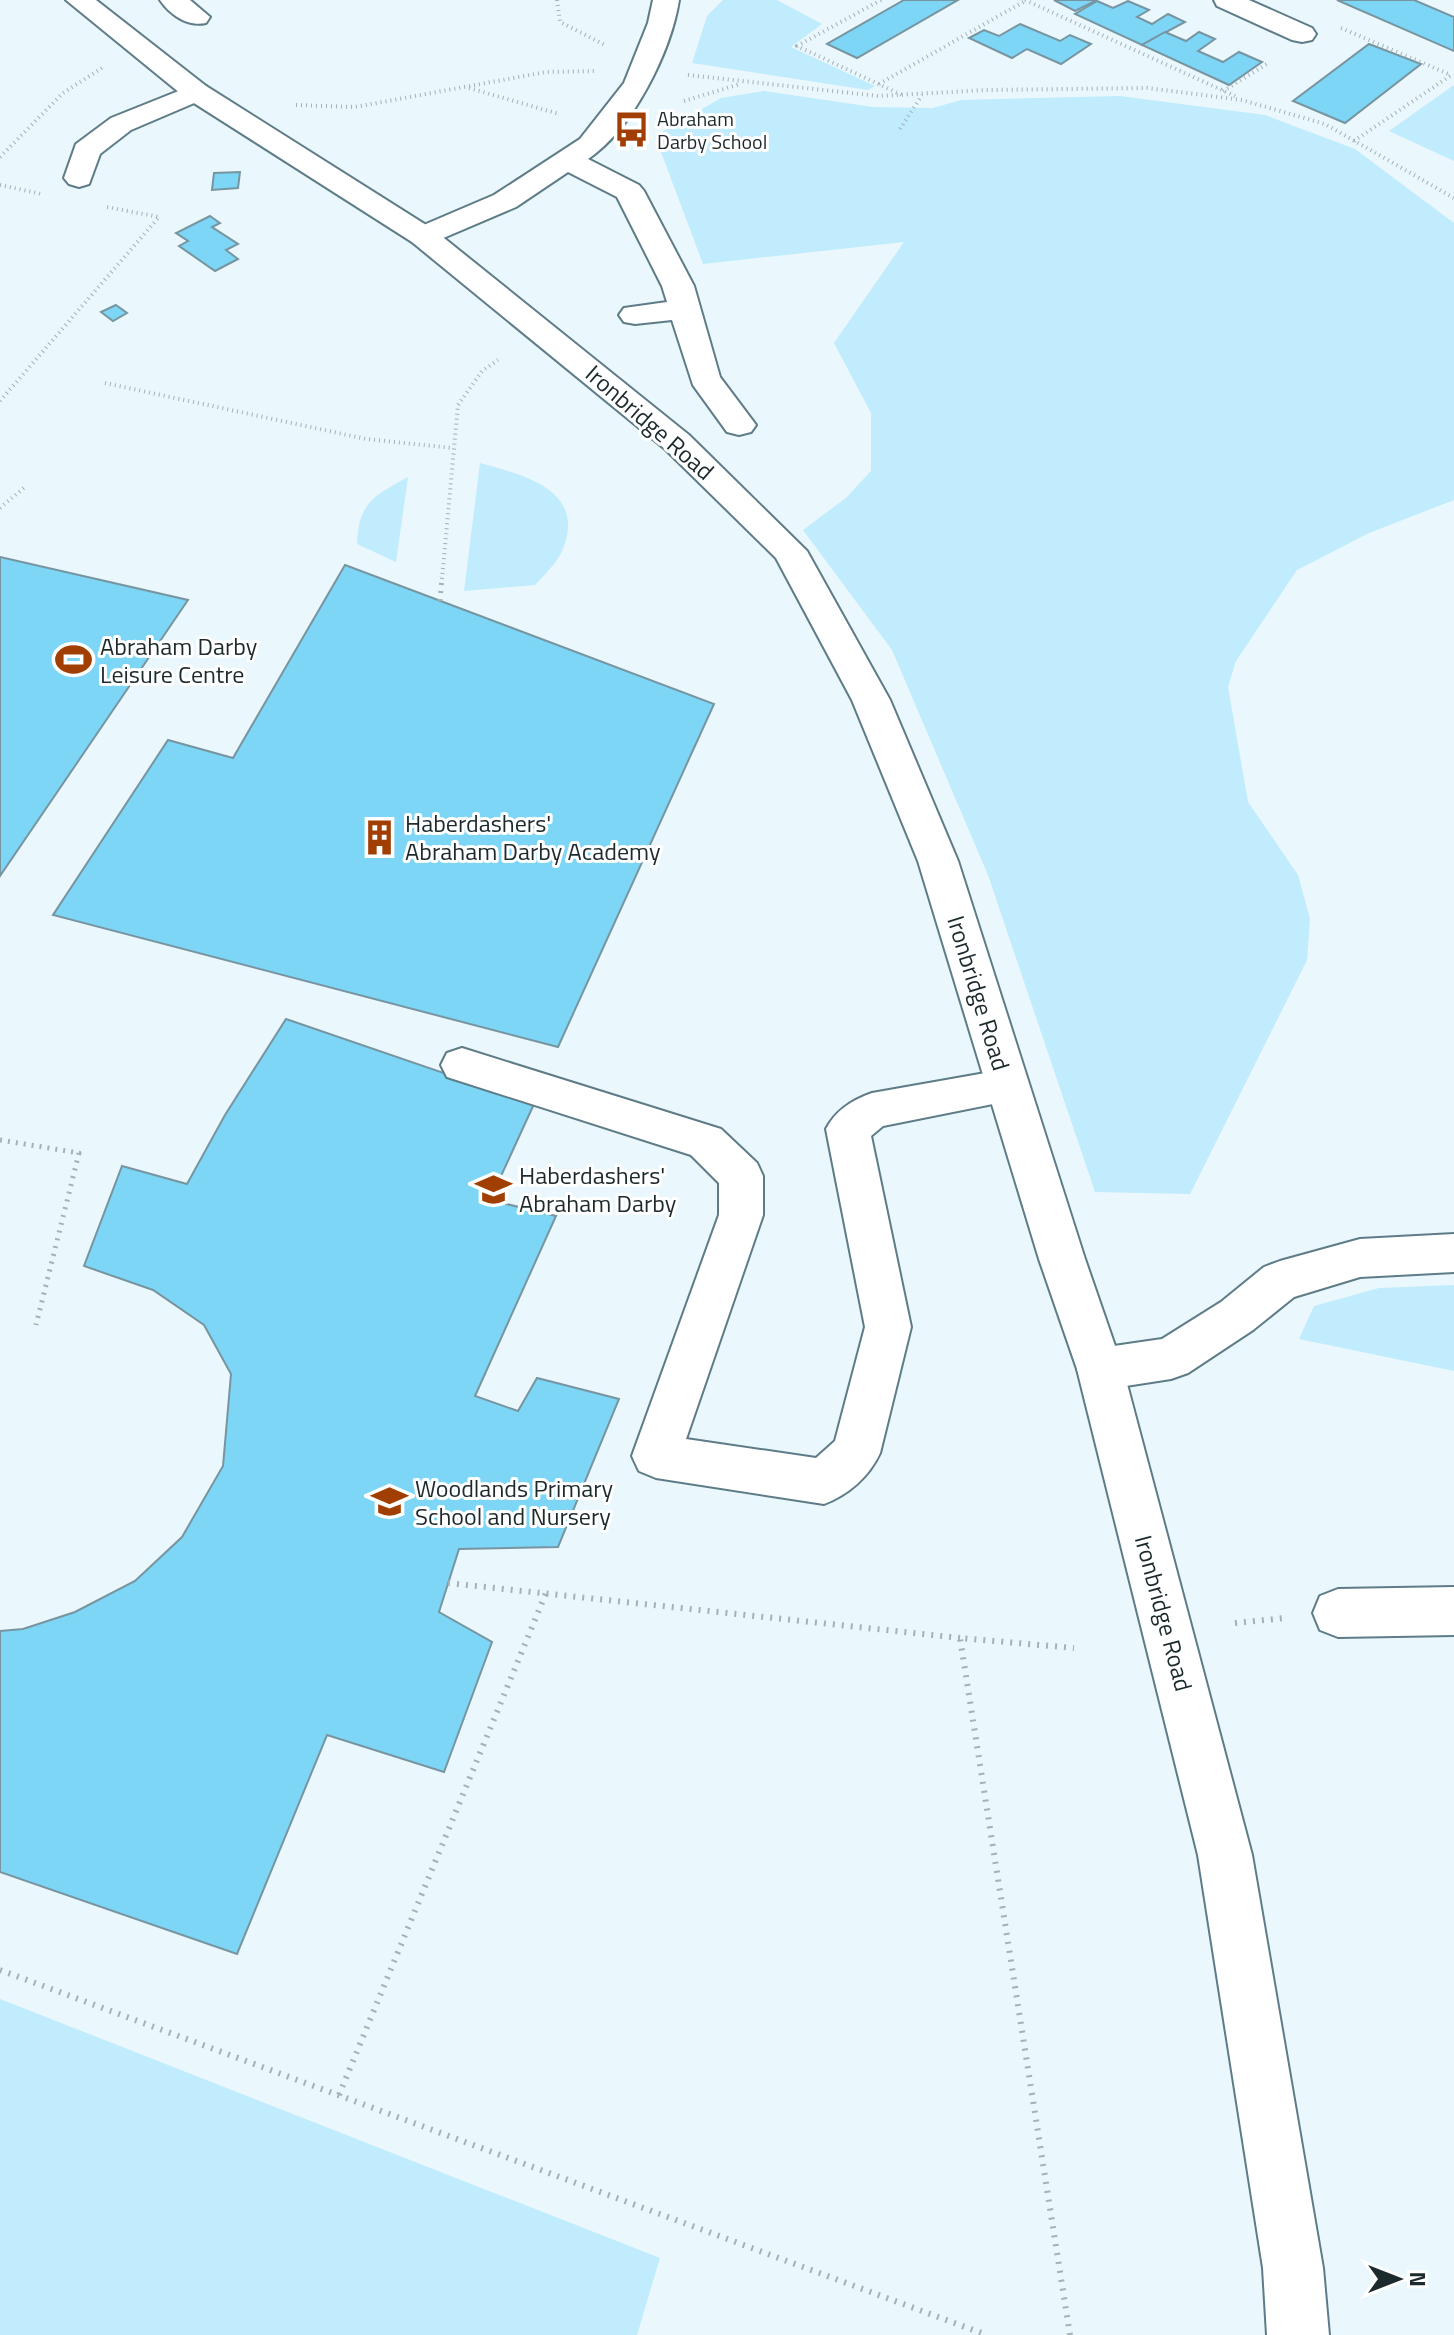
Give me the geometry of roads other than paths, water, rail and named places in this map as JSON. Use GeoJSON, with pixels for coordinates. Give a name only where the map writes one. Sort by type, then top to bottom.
{"type":"FeatureCollection","features":[{"type":"Feature","properties":{"kind":"main road","name":"Ironbridge Road"},"geometry":{"type":"LineString","coordinates":[[79,0],[196,92],[423,236],[677,442],[790,551],[871,700],[938,861],[1100,1369],[1225,1855],[1293,2268],[1298,2335]]}},
{"type":"Feature","properties":{"kind":"main road"},"geometry":{"type":"LineString","coordinates":[[173,0],[196,17]]}},
{"type":"Feature","properties":{"kind":"main road"},"geometry":{"type":"LineString","coordinates":[[423,236],[505,201],[590,145],[637,84],[662,23],[666,0]]}},
{"type":"Feature","properties":{"kind":"main road"},"geometry":{"type":"LineString","coordinates":[[1229,1],[1302,34]]}},
{"type":"Feature","properties":{"kind":"main road"},"geometry":{"type":"LineString","coordinates":[[79,178],[86,150],[121,124],[196,92]]}},
{"type":"Feature","properties":{"kind":"main road"},"geometry":{"type":"LineString","coordinates":[[566,160],[629,191],[678,286],[704,378],[739,425]]}},
{"type":"Feature","properties":{"kind":"main road"},"geometry":{"type":"LineString","coordinates":[[635,315],[684,309]]}},
{"type":"Feature","properties":{"kind":"main road"},"geometry":{"type":"LineString","coordinates":[[462,1065],[706,1142],[741,1176],[741,1215],[656,1456],[824,1482],[856,1453],[888,1327],[848,1129],[872,1111],[1008,1086]]}},
{"type":"Feature","properties":{"kind":"main road"},"geometry":{"type":"LineString","coordinates":[[1100,1369],[1171,1358],[1237,1316],[1280,1281],[1360,1258],[1454,1253]]}},
{"type":"Feature","properties":{"kind":"main road"},"geometry":{"type":"LineString","coordinates":[[1338,1613],[1454,1611]]}},
{"type":"Feature","properties":{"kind":"place","name":"Abraham Darby School"},"geometry":{"type":"Point","coordinates":[631,129]}},
{"type":"Feature","properties":{"kind":"place","name":"Abraham Darby Leisure Centre"},"geometry":{"type":"Point","coordinates":[74,660]}},
{"type":"Feature","properties":{"kind":"place","name":"Haberdashers' Abraham Darby Academy"},"geometry":{"type":"Point","coordinates":[379,837]}},
{"type":"Feature","properties":{"kind":"place","name":"Haberdashers' Abraham Darby"},"geometry":{"type":"Point","coordinates":[493,1189]}},
{"type":"Feature","properties":{"kind":"place","name":"Woodlands Primary School and Nursery"},"geometry":{"type":"Point","coordinates":[389,1502]}}]}
